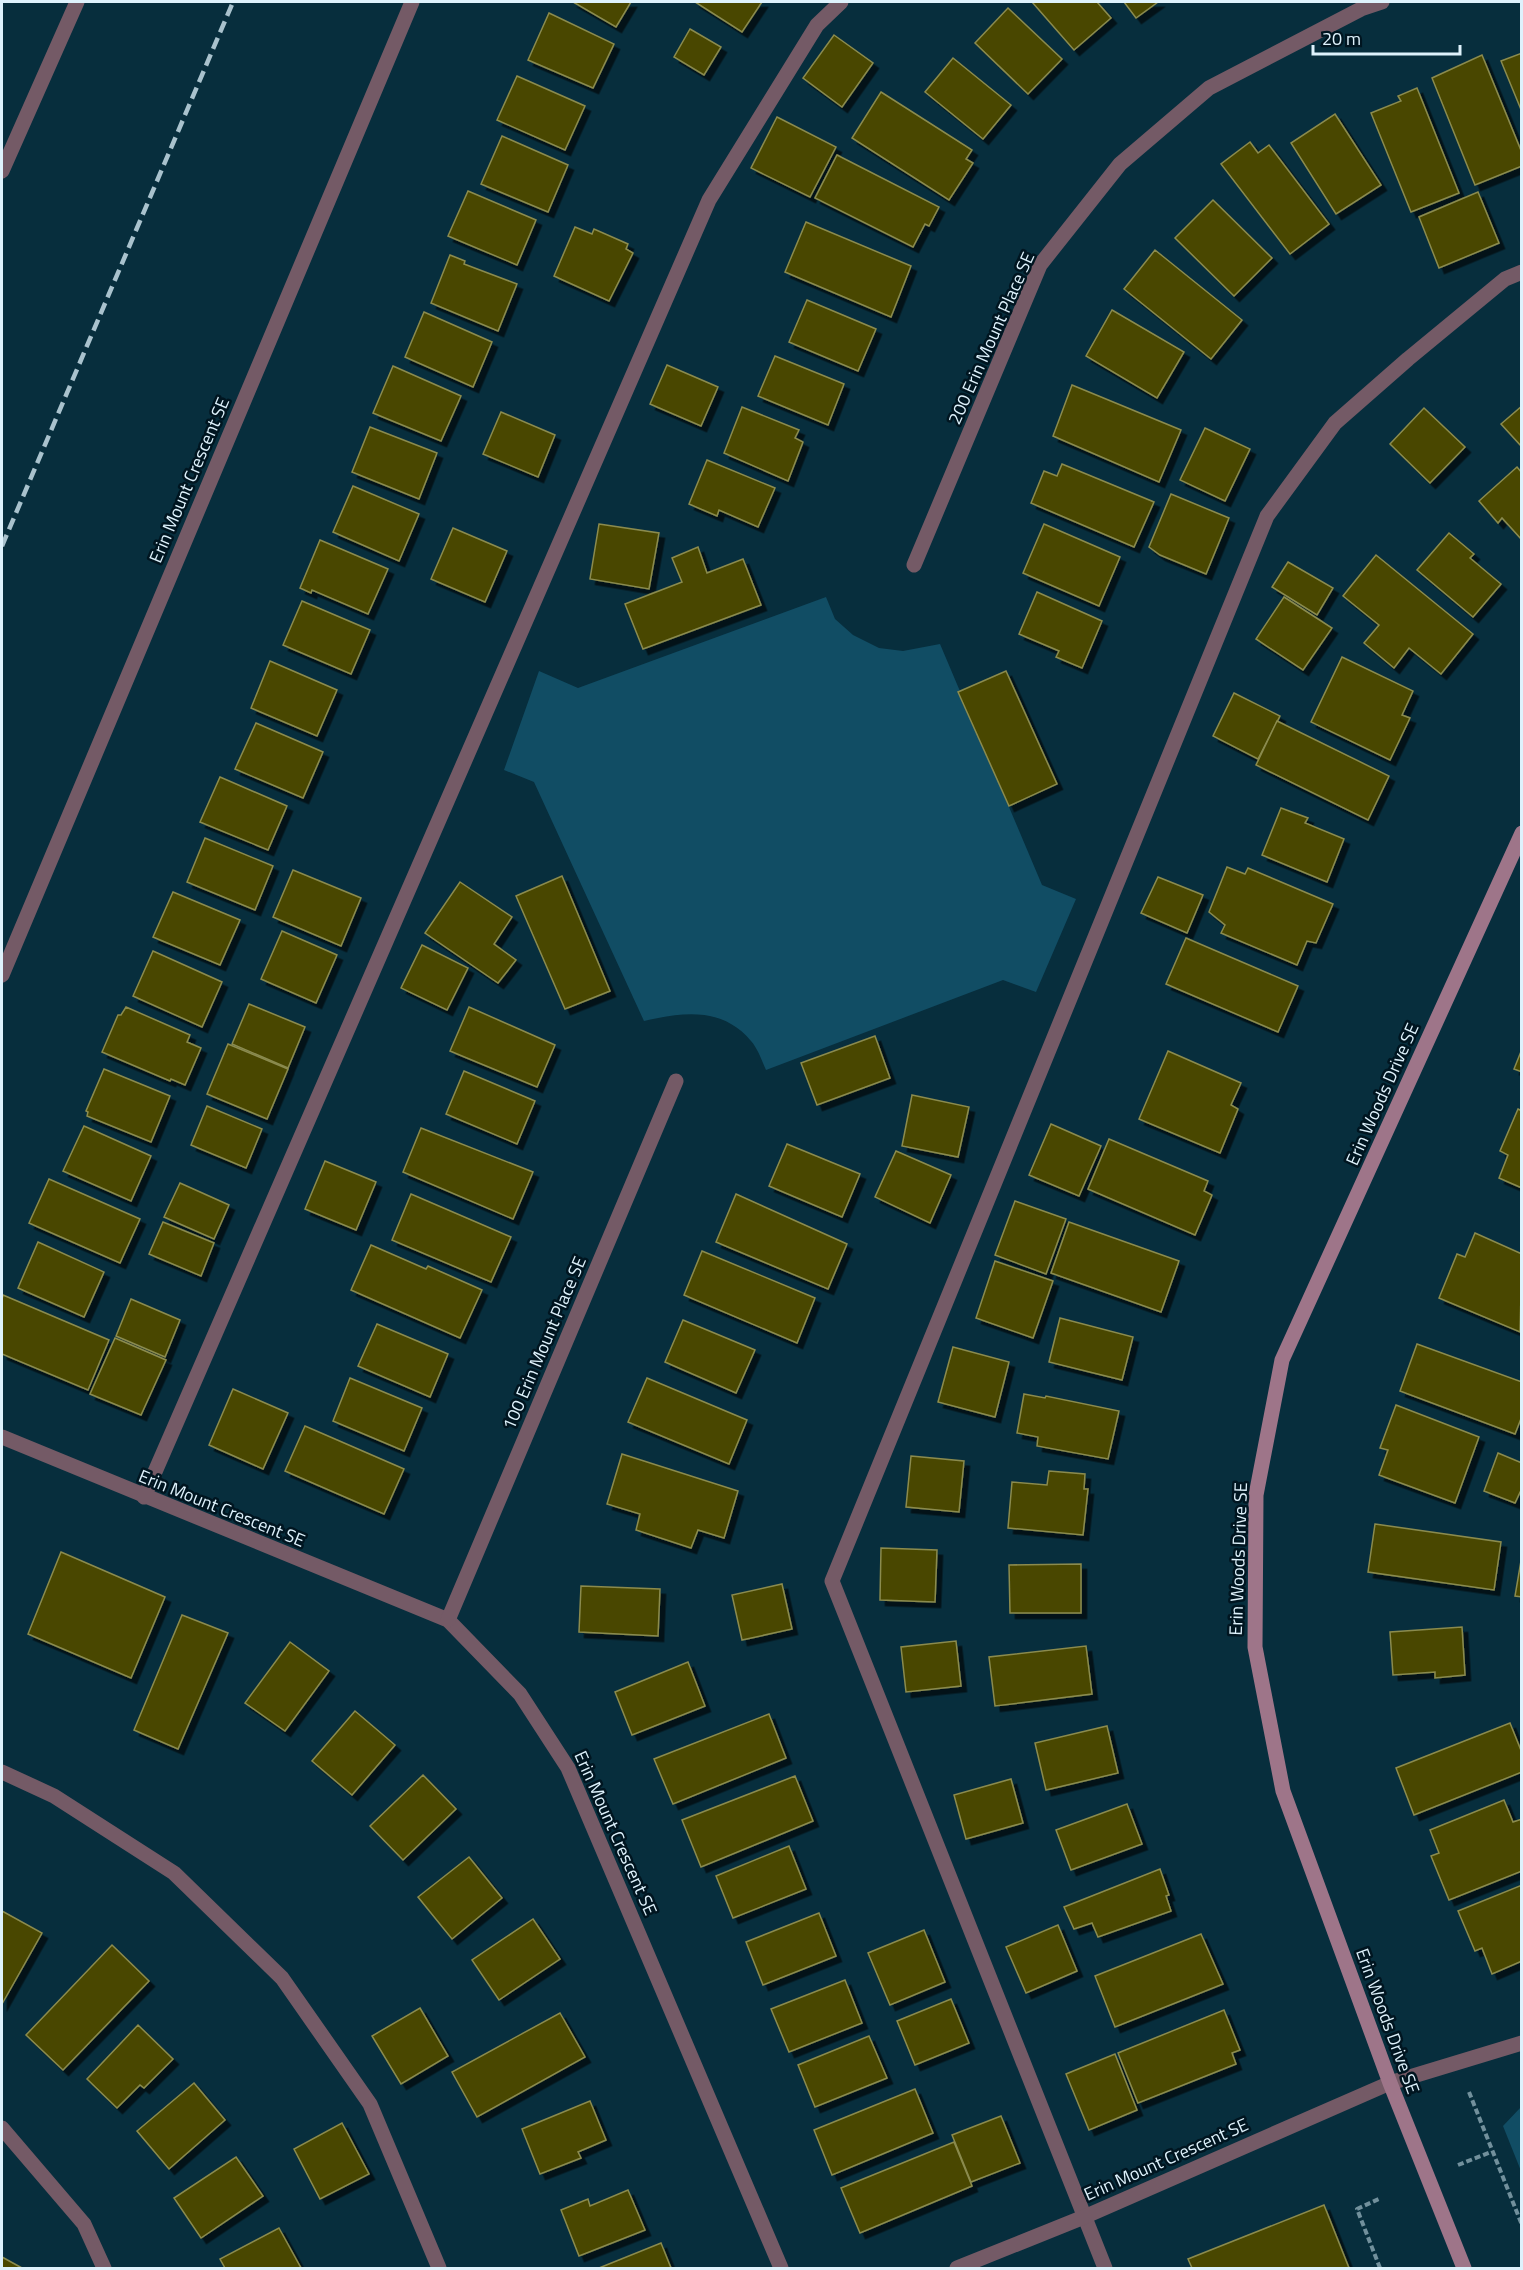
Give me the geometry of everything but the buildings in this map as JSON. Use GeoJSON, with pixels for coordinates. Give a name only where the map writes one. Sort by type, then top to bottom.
{"type":"FeatureCollection","features":[{"type":"Feature","properties":{"kind":"street"},"geometry":{"type":"LineString","coordinates":[[2,171],[77,2]]}},
{"type":"Feature","properties":{"kind":"street","name":"Erin Mount Crescent SE"},"geometry":{"type":"LineString","coordinates":[[2,975],[412,2]]}},
{"type":"Feature","properties":{"kind":"street"},"geometry":{"type":"LineString","coordinates":[[144,1497],[709,200],[817,25],[841,2]]}},
{"type":"Feature","properties":{"kind":"street","name":"200 Erin Mount Place SE"},"geometry":{"type":"LineString","coordinates":[[914,565],[1041,265],[1120,164],[1209,88],[1361,9],[1382,2]]}},
{"type":"Feature","properties":{"kind":"street"},"geometry":{"type":"LineString","coordinates":[[1105,2268],[832,1581],[1267,516],[1335,423],[1505,279],[1521,272]]}},
{"type":"Feature","properties":{"kind":"street","name":"Erin Woods Drive SE"},"geometry":{"type":"LineString","coordinates":[[1464,2268],[1390,2083],[1282,1791],[1255,1647],[1256,1495],[1282,1360],[1521,833]]}},
{"type":"Feature","properties":{"kind":"street","name":"100 Erin Mount Place SE"},"geometry":{"type":"LineString","coordinates":[[448,1620],[676,1081]]}},
{"type":"Feature","properties":{"kind":"street","name":"Erin Mount Crescent SE"},"geometry":{"type":"LineString","coordinates":[[2,1437],[448,1620],[520,1694],[568,1768],[781,2268]]}},
{"type":"Feature","properties":{"kind":"street"},"geometry":{"type":"LineString","coordinates":[[2,1772],[54,1796],[174,1873],[282,1978],[370,2104],[439,2268]]}},
{"type":"Feature","properties":{"kind":"street","name":"Erin Mount Crescent SE"},"geometry":{"type":"LineString","coordinates":[[957,2268],[1084,2217],[1390,2083],[1521,2043]]}},
{"type":"Feature","properties":{"kind":"street"},"geometry":{"type":"LineString","coordinates":[[2,2128],[84,2224],[104,2268]]}},
{"type":"Feature","properties":{"kind":"path"},"geometry":{"type":"LineString","coordinates":[[1458,2062],[1521,2225]]}},
{"type":"Feature","properties":{"kind":"path"},"geometry":{"type":"LineString","coordinates":[[1449,2168],[1491,2152]]}},
{"type":"Feature","properties":{"kind":"path"},"geometry":{"type":"LineString","coordinates":[[1380,2268],[1357,2209],[1381,2198]]}},
{"type":"Feature","properties":{"kind":"shaded area"},"geometry":{"type":"Polygon","coordinates":[[[826,597],[835,619],[853,635],[879,648],[903,651],[940,644],[1042,885],[1076,899],[1036,992],[1003,980],[766,1070],[751,1041],[728,1022],[715,1017],[688,1014],[644,1021],[534,782],[504,770],[539,671],[578,688],[826,597]]]}},
{"type":"Feature","properties":{"kind":"shaded area"},"geometry":{"type":"Polygon","coordinates":[[[1521,2107],[1521,2171],[1503,2126],[1521,2107]]]}},
{"type":"Feature","properties":{"kind":"railway"},"geometry":{"type":"LineString","coordinates":[[2,546],[233,2]]}}]}
